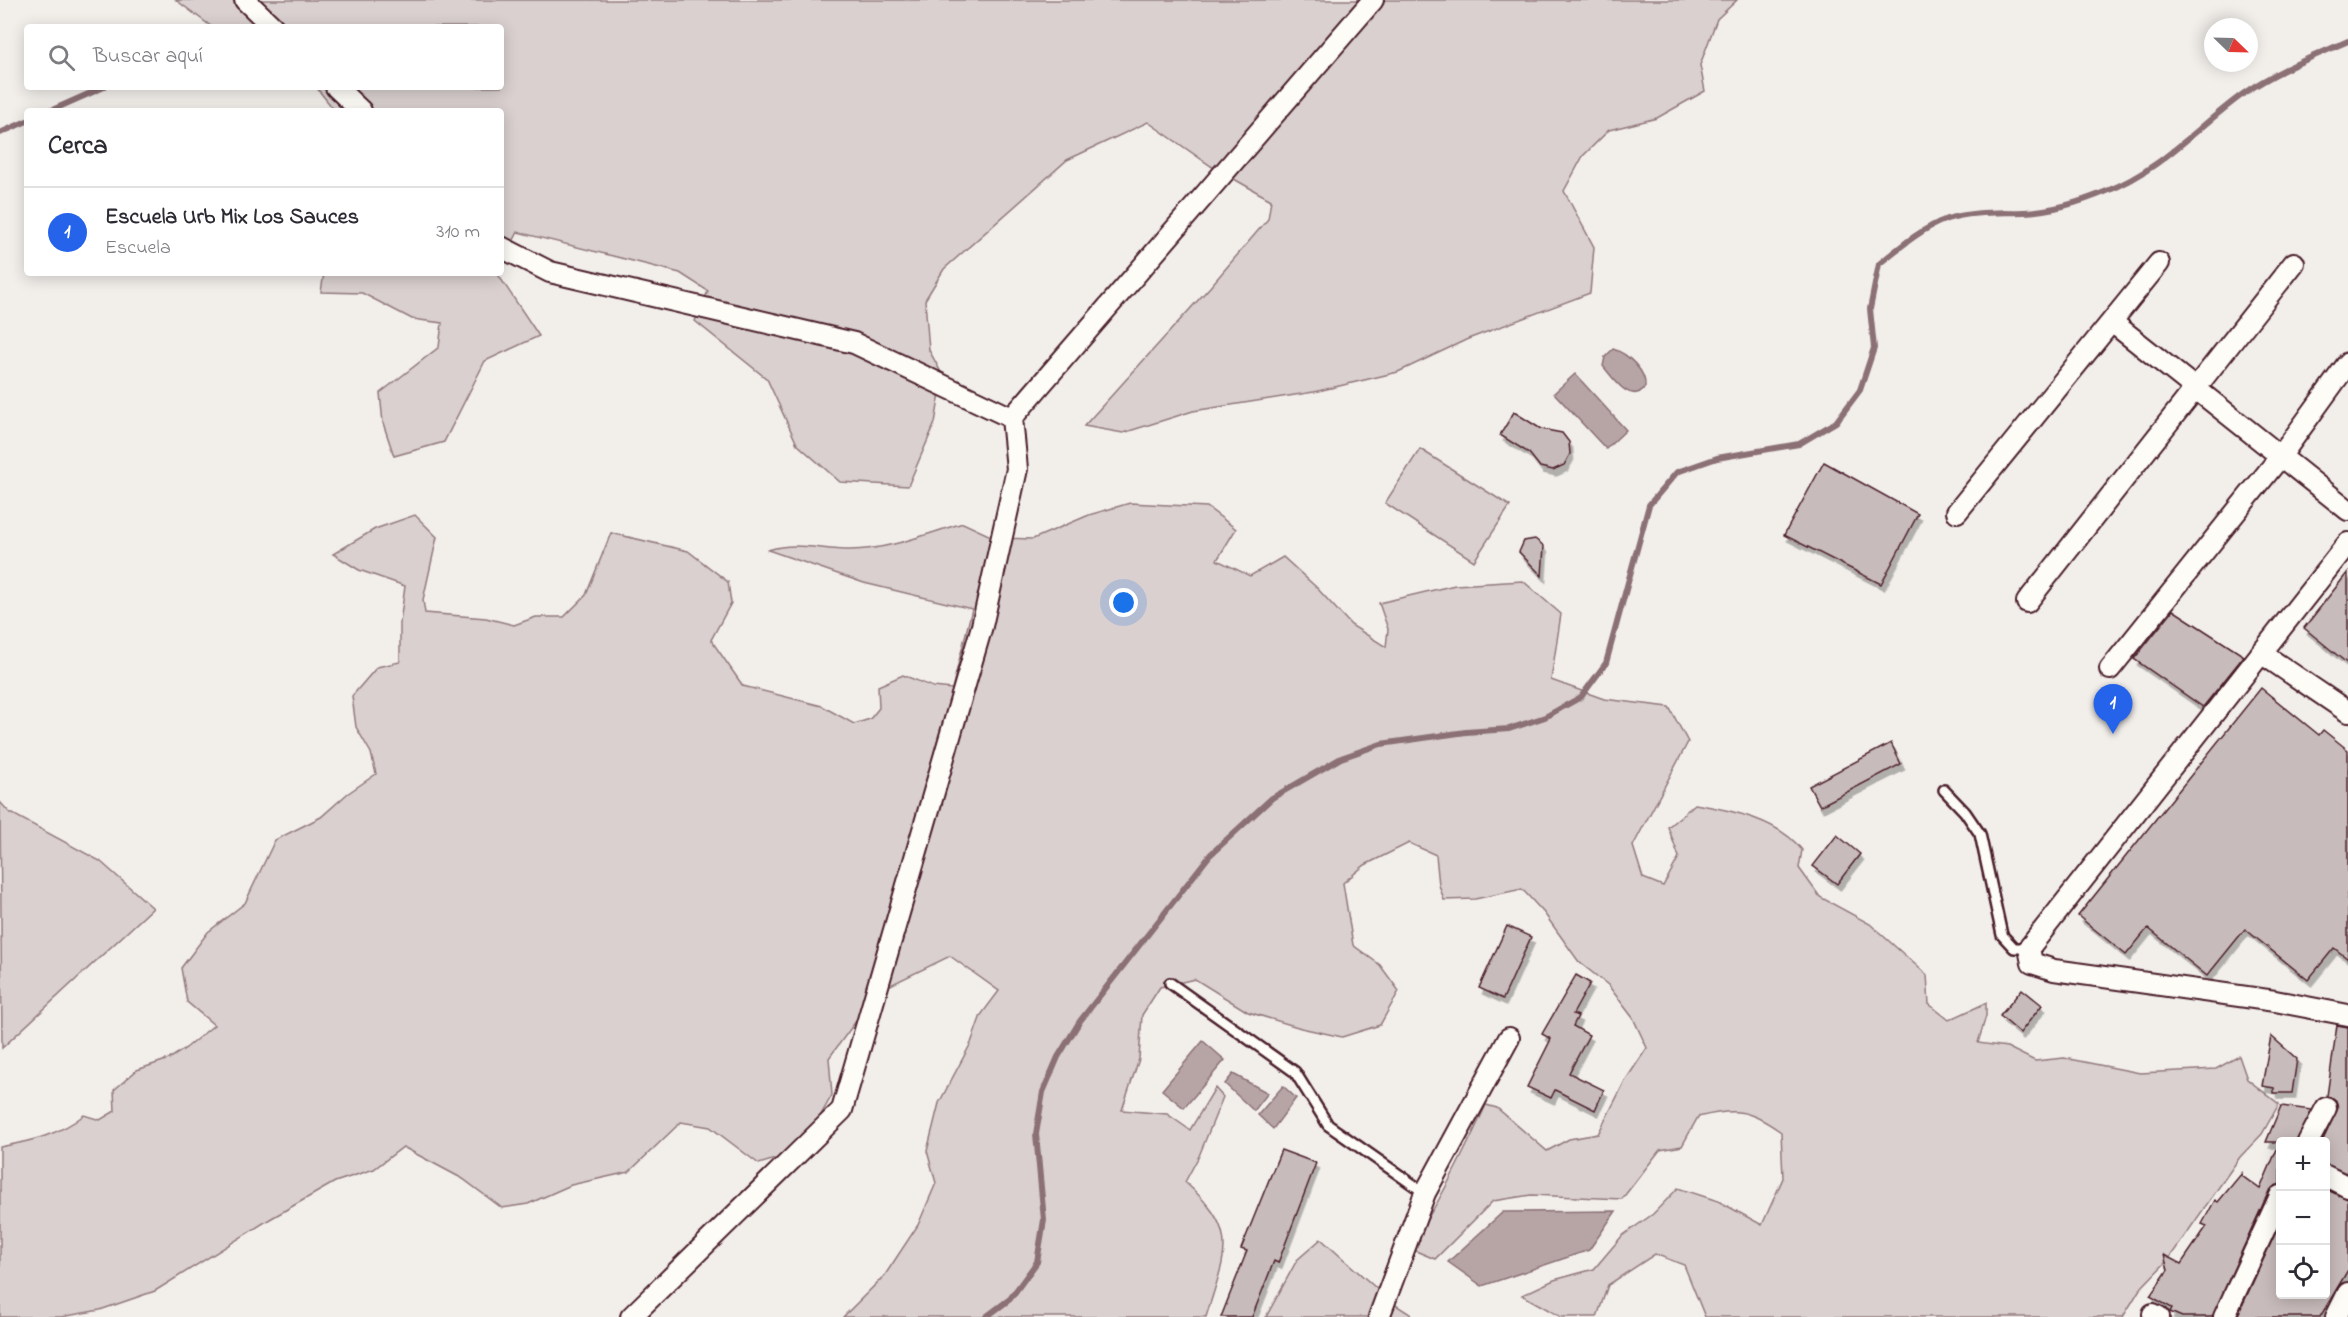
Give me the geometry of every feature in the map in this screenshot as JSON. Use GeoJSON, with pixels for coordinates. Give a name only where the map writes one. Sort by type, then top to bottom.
{"type":"FeatureCollection","features":[{"type":"Feature","properties":{"kind":"street"},"geometry":{"type":"LineString","coordinates":[[245,0],[270,24]]}},
{"type":"Feature","properties":{"kind":"street"},"geometry":{"type":"LineString","coordinates":[[631,1317],[842,1110],[982,626],[1017,469],[1012,418],[1372,0]]}},
{"type":"Feature","properties":{"kind":"street"},"geometry":{"type":"LineString","coordinates":[[339,90],[358,108]]}},
{"type":"Feature","properties":{"kind":"street"},"geometry":{"type":"LineString","coordinates":[[504,249],[550,272],[854,343],[1012,418]]}},
{"type":"Feature","properties":{"kind":"street"},"geometry":{"type":"LineString","coordinates":[[1957,512],[2160,263]]}},
{"type":"Feature","properties":{"kind":"street"},"geometry":{"type":"LineString","coordinates":[[2027,602],[2294,263]]}},
{"type":"Feature","properties":{"kind":"street"},"geometry":{"type":"LineString","coordinates":[[2112,322],[2348,510]]}},
{"type":"Feature","properties":{"kind":"street"},"geometry":{"type":"LineString","coordinates":[[2110,669],[2280,457],[2348,363]]}},
{"type":"Feature","properties":{"kind":"street"},"geometry":{"type":"LineString","coordinates":[[2348,543],[2029,948],[2032,963],[2054,970],[2275,1001],[2348,1015]]}},
{"type":"Feature","properties":{"kind":"street"},"geometry":{"type":"LineString","coordinates":[[2261,653],[2348,712]]}},
{"type":"Feature","properties":{"kind":"street"},"geometry":{"type":"LineString","coordinates":[[1379,1317],[1425,1193],[1509,1038]]}},
{"type":"Feature","properties":{"kind":"street"},"geometry":{"type":"LineString","coordinates":[[2311,1137],[2326,1108]]}},
{"type":"Feature","properties":{"kind":"street"},"geometry":{"type":"LineString","coordinates":[[2330,1178],[2348,1187]]}},
{"type":"Feature","properties":{"kind":"street"},"geometry":{"type":"LineString","coordinates":[[2224,1317],[2276,1205]]}},
{"type":"Feature","properties":{"kind":"lane"},"geometry":{"type":"LineString","coordinates":[[1944,790],[1965,812],[1980,834],[2002,935],[2014,948],[2029,948]]}},
{"type":"Feature","properties":{"kind":"lane"},"geometry":{"type":"LineString","coordinates":[[1170,983],[1295,1072],[1328,1125],[1425,1193]]}},
{"type":"Feature","properties":{"kind":"shaded area"},"geometry":{"type":"Polygon","coordinates":[[[176,0],[1737,0],[1717,19],[1700,65],[1705,91],[1657,118],[1609,130],[1583,156],[1564,191],[1594,247],[1590,293],[1468,339],[1398,372],[1314,392],[1193,411],[1123,433],[1084,426],[1210,287],[1268,219],[1271,200],[1211,166],[1148,122],[1067,160],[944,269],[925,300],[929,350],[943,376],[935,423],[908,486],[840,482],[797,444],[767,379],[695,321],[708,291],[680,273],[518,232],[504,259],[504,108],[333,108],[318,90],[504,90],[504,24],[208,24],[176,0]]]}},
{"type":"Feature","properties":{"kind":"shaded area"},"geometry":{"type":"Polygon","coordinates":[[[324,276],[499,276],[539,336],[485,361],[444,442],[394,456],[383,423],[380,393],[439,347],[442,323],[412,319],[362,293],[321,292],[324,276]]]}},
{"type":"Feature","properties":{"kind":"shaded area"},"geometry":{"type":"Polygon","coordinates":[[[1613,349],[1630,359],[1643,375],[1645,387],[1640,392],[1628,392],[1622,388],[1603,366],[1605,357],[1613,349]]]}},
{"type":"Feature","properties":{"kind":"shaded area"},"geometry":{"type":"Polygon","coordinates":[[[1575,374],[1626,430],[1606,449],[1554,393],[1575,374]]]}},
{"type":"Feature","properties":{"kind":"shaded area"},"geometry":{"type":"Polygon","coordinates":[[[1420,449],[1510,506],[1474,561],[1385,503],[1420,449]]]}},
{"type":"Feature","properties":{"kind":"shaded area"},"geometry":{"type":"Polygon","coordinates":[[[1130,503],[1207,507],[1236,529],[1217,560],[1250,576],[1283,557],[1316,587],[1351,625],[1386,647],[1388,629],[1379,603],[1455,585],[1523,581],[1561,614],[1551,680],[1604,699],[1669,707],[1688,742],[1633,846],[1643,878],[1663,886],[1679,857],[1668,827],[1695,804],[1739,813],[1768,824],[1792,840],[1802,850],[1799,868],[1820,897],[1870,924],[1927,975],[1929,1004],[1949,1020],[1986,1003],[1986,1016],[1978,1043],[2007,1047],[2035,1061],[2064,1058],[2140,1073],[2216,1069],[2239,1056],[2247,1079],[2279,1104],[2262,1134],[2240,1157],[2168,1260],[2140,1289],[2123,1317],[1705,1317],[1684,1265],[1655,1254],[1608,1285],[1597,1317],[1561,1317],[1522,1295],[1554,1280],[1594,1269],[1622,1236],[1653,1214],[1678,1188],[1718,1201],[1762,1225],[1783,1178],[1781,1132],[1770,1124],[1742,1112],[1722,1112],[1698,1117],[1682,1146],[1660,1150],[1622,1199],[1531,1195],[1493,1201],[1435,1259],[1411,1249],[1451,1177],[1486,1105],[1497,1108],[1547,1151],[1569,1139],[1598,1134],[1625,1081],[1647,1048],[1633,1018],[1608,985],[1579,962],[1544,913],[1522,889],[1475,899],[1444,900],[1439,885],[1436,855],[1409,843],[1365,865],[1343,883],[1353,945],[1380,965],[1399,991],[1380,1025],[1342,1037],[1301,1028],[1248,1012],[1195,979],[1160,987],[1142,1015],[1139,1059],[1122,1110],[1167,1114],[1190,1130],[1215,1088],[1223,1097],[1199,1156],[1185,1182],[1203,1200],[1222,1230],[1223,1260],[1206,1317],[843,1317],[885,1275],[918,1225],[936,1183],[927,1151],[939,1103],[971,1043],[981,1015],[999,991],[950,956],[878,991],[829,1058],[832,1095],[809,1136],[782,1157],[759,1164],[710,1127],[681,1122],[629,1172],[571,1185],[528,1204],[502,1208],[463,1179],[403,1147],[374,1169],[335,1182],[270,1219],[155,1291],[100,1310],[61,1317],[0,1317],[0,1147],[34,1140],[55,1132],[84,1115],[100,1120],[115,1111],[114,1090],[137,1070],[169,1059],[214,1025],[187,1002],[181,968],[208,932],[245,903],[275,840],[321,817],[347,794],[376,774],[371,753],[356,727],[352,696],[377,667],[400,662],[400,623],[405,586],[359,570],[333,554],[375,529],[415,515],[437,537],[423,600],[425,613],[486,618],[514,625],[536,617],[564,617],[586,595],[611,533],[688,551],[728,582],[731,603],[711,640],[743,686],[822,706],[854,724],[870,719],[879,708],[878,686],[903,675],[933,687],[952,689],[972,609],[864,583],[768,550],[789,546],[839,550],[864,549],[907,541],[963,523],[995,538],[1033,539],[1089,515],[1130,503]]]}},
{"type":"Feature","properties":{"kind":"shaded area"},"geometry":{"type":"Polygon","coordinates":[[[0,802],[9,812],[100,861],[153,908],[2,1048],[0,802]]]}},
{"type":"Feature","properties":{"kind":"shaded area"},"geometry":{"type":"Polygon","coordinates":[[[1203,1041],[1225,1060],[1184,1108],[1162,1090],[1203,1041]]]}},
{"type":"Feature","properties":{"kind":"shaded area"},"geometry":{"type":"Polygon","coordinates":[[[1233,1074],[1268,1093],[1254,1111],[1225,1084],[1233,1074]]]}},
{"type":"Feature","properties":{"kind":"shaded area"},"geometry":{"type":"Polygon","coordinates":[[[1283,1086],[1296,1098],[1273,1129],[1258,1115],[1283,1086]]]}},
{"type":"Feature","properties":{"kind":"shaded area"},"geometry":{"type":"Polygon","coordinates":[[[1616,1211],[1589,1250],[1482,1286],[1448,1262],[1503,1212],[1616,1211]]]}},
{"type":"Feature","properties":{"kind":"shaded area"},"geometry":{"type":"Polygon","coordinates":[[[1321,1239],[1411,1317],[1266,1317],[1297,1260],[1321,1239]]]}},
{"type":"Feature","properties":{"kind":"building"},"geometry":{"type":"Polygon","coordinates":[[[1514,412],[1541,429],[1562,433],[1569,442],[1570,454],[1564,465],[1553,470],[1540,467],[1529,453],[1500,435],[1514,412]]]}},
{"type":"Feature","properties":{"kind":"building"},"geometry":{"type":"Polygon","coordinates":[[[1824,462],[1918,514],[1881,584],[1784,535],[1824,462]]]}},
{"type":"Feature","properties":{"kind":"building"},"geometry":{"type":"Polygon","coordinates":[[[1535,539],[1544,546],[1542,576],[1519,552],[1524,541],[1535,539]]]}},
{"type":"Feature","properties":{"kind":"building"},"geometry":{"type":"Polygon","coordinates":[[[2348,572],[2348,664],[2304,628],[2348,572]]]}},
{"type":"Feature","properties":{"kind":"building"},"geometry":{"type":"Polygon","coordinates":[[[2173,610],[2244,656],[2203,707],[2134,659],[2173,610]]]}},
{"type":"Feature","properties":{"kind":"building"},"geometry":{"type":"Polygon","coordinates":[[[2261,688],[2319,735],[2323,730],[2348,750],[2348,959],[2334,948],[2308,980],[2245,929],[2207,976],[2148,928],[2126,955],[2078,916],[2261,688]]]}},
{"type":"Feature","properties":{"kind":"building"},"geometry":{"type":"Polygon","coordinates":[[[1891,743],[1901,764],[1820,806],[1809,786],[1891,743]]]}},
{"type":"Feature","properties":{"kind":"building"},"geometry":{"type":"Polygon","coordinates":[[[1837,835],[1860,854],[1837,884],[1813,866],[1837,835]]]}},
{"type":"Feature","properties":{"kind":"building"},"geometry":{"type":"Polygon","coordinates":[[[1507,926],[1531,937],[1503,999],[1479,988],[1507,926]]]}},
{"type":"Feature","properties":{"kind":"building"},"geometry":{"type":"Polygon","coordinates":[[[1576,975],[1590,983],[1573,1014],[1578,1016],[1573,1026],[1589,1035],[1569,1073],[1604,1090],[1595,1110],[1555,1090],[1551,1098],[1527,1087],[1551,1039],[1542,1034],[1576,975]]]}},
{"type":"Feature","properties":{"kind":"building"},"geometry":{"type":"Polygon","coordinates":[[[2022,989],[2042,1005],[2020,1033],[2000,1016],[2022,989]]]}},
{"type":"Feature","properties":{"kind":"building"},"geometry":{"type":"Polygon","coordinates":[[[2337,1025],[2348,1027],[2348,1174],[2330,1166],[2330,1137],[2324,1137],[2338,1108],[2336,1101],[2327,1096],[2337,1025]]]}},
{"type":"Feature","properties":{"kind":"building"},"geometry":{"type":"Polygon","coordinates":[[[2271,1036],[2297,1059],[2292,1093],[2274,1093],[2274,1088],[2262,1086],[2271,1036]]]}},
{"type":"Feature","properties":{"kind":"building"},"geometry":{"type":"Polygon","coordinates":[[[2281,1106],[2312,1110],[2298,1137],[2276,1137],[2276,1142],[2266,1142],[2281,1106]]]}},
{"type":"Feature","properties":{"kind":"building"},"geometry":{"type":"Polygon","coordinates":[[[1281,1150],[1316,1163],[1278,1263],[1274,1261],[1252,1317],[1221,1317],[1247,1251],[1241,1249],[1281,1150]]]}},
{"type":"Feature","properties":{"kind":"building"},"geometry":{"type":"Polygon","coordinates":[[[2276,1151],[2276,1187],[2269,1191],[2212,1317],[2182,1317],[2170,1312],[2172,1308],[2150,1296],[2168,1270],[2164,1255],[2181,1264],[2207,1226],[2202,1224],[2215,1200],[2218,1202],[2242,1173],[2242,1176],[2260,1189],[2276,1151]]]}},
{"type":"Feature","properties":{"kind":"building"},"geometry":{"type":"Polygon","coordinates":[[[2330,1191],[2348,1199],[2348,1270],[2320,1317],[2237,1317],[2276,1232],[2276,1299],[2330,1299],[2330,1191]]]}},
{"type":"Feature","properties":{"kind":"waterway"},"geometry":{"type":"LineString","coordinates":[[986,1317],[1010,1299],[1037,1262],[1044,1220],[1036,1134],[1043,1092],[1058,1057],[1080,1021],[1210,855],[1272,798],[1341,758],[1381,744],[1466,732],[1509,729],[1545,717],[1581,697],[1606,663],[1649,505],[1677,472],[1717,458],[1799,444],[1836,422],[1860,390],[1874,348],[1870,309],[1879,264],[1912,238],[1929,227],[1957,216],[2045,210],[2107,191],[2145,172],[2243,94],[2268,78],[2348,41]]}},
{"type":"Feature","properties":{"kind":"waterway"},"geometry":{"type":"LineString","coordinates":[[57,108],[97,90]]}},
{"type":"Feature","properties":{"kind":"waterway"},"geometry":{"type":"LineString","coordinates":[[0,133],[24,122]]}},
{"type":"Feature","properties":{"kind":"place","name":"Escuela Urb Mix Los Sauces"},"geometry":{"type":"Point","coordinates":[2113,734]}}]}
